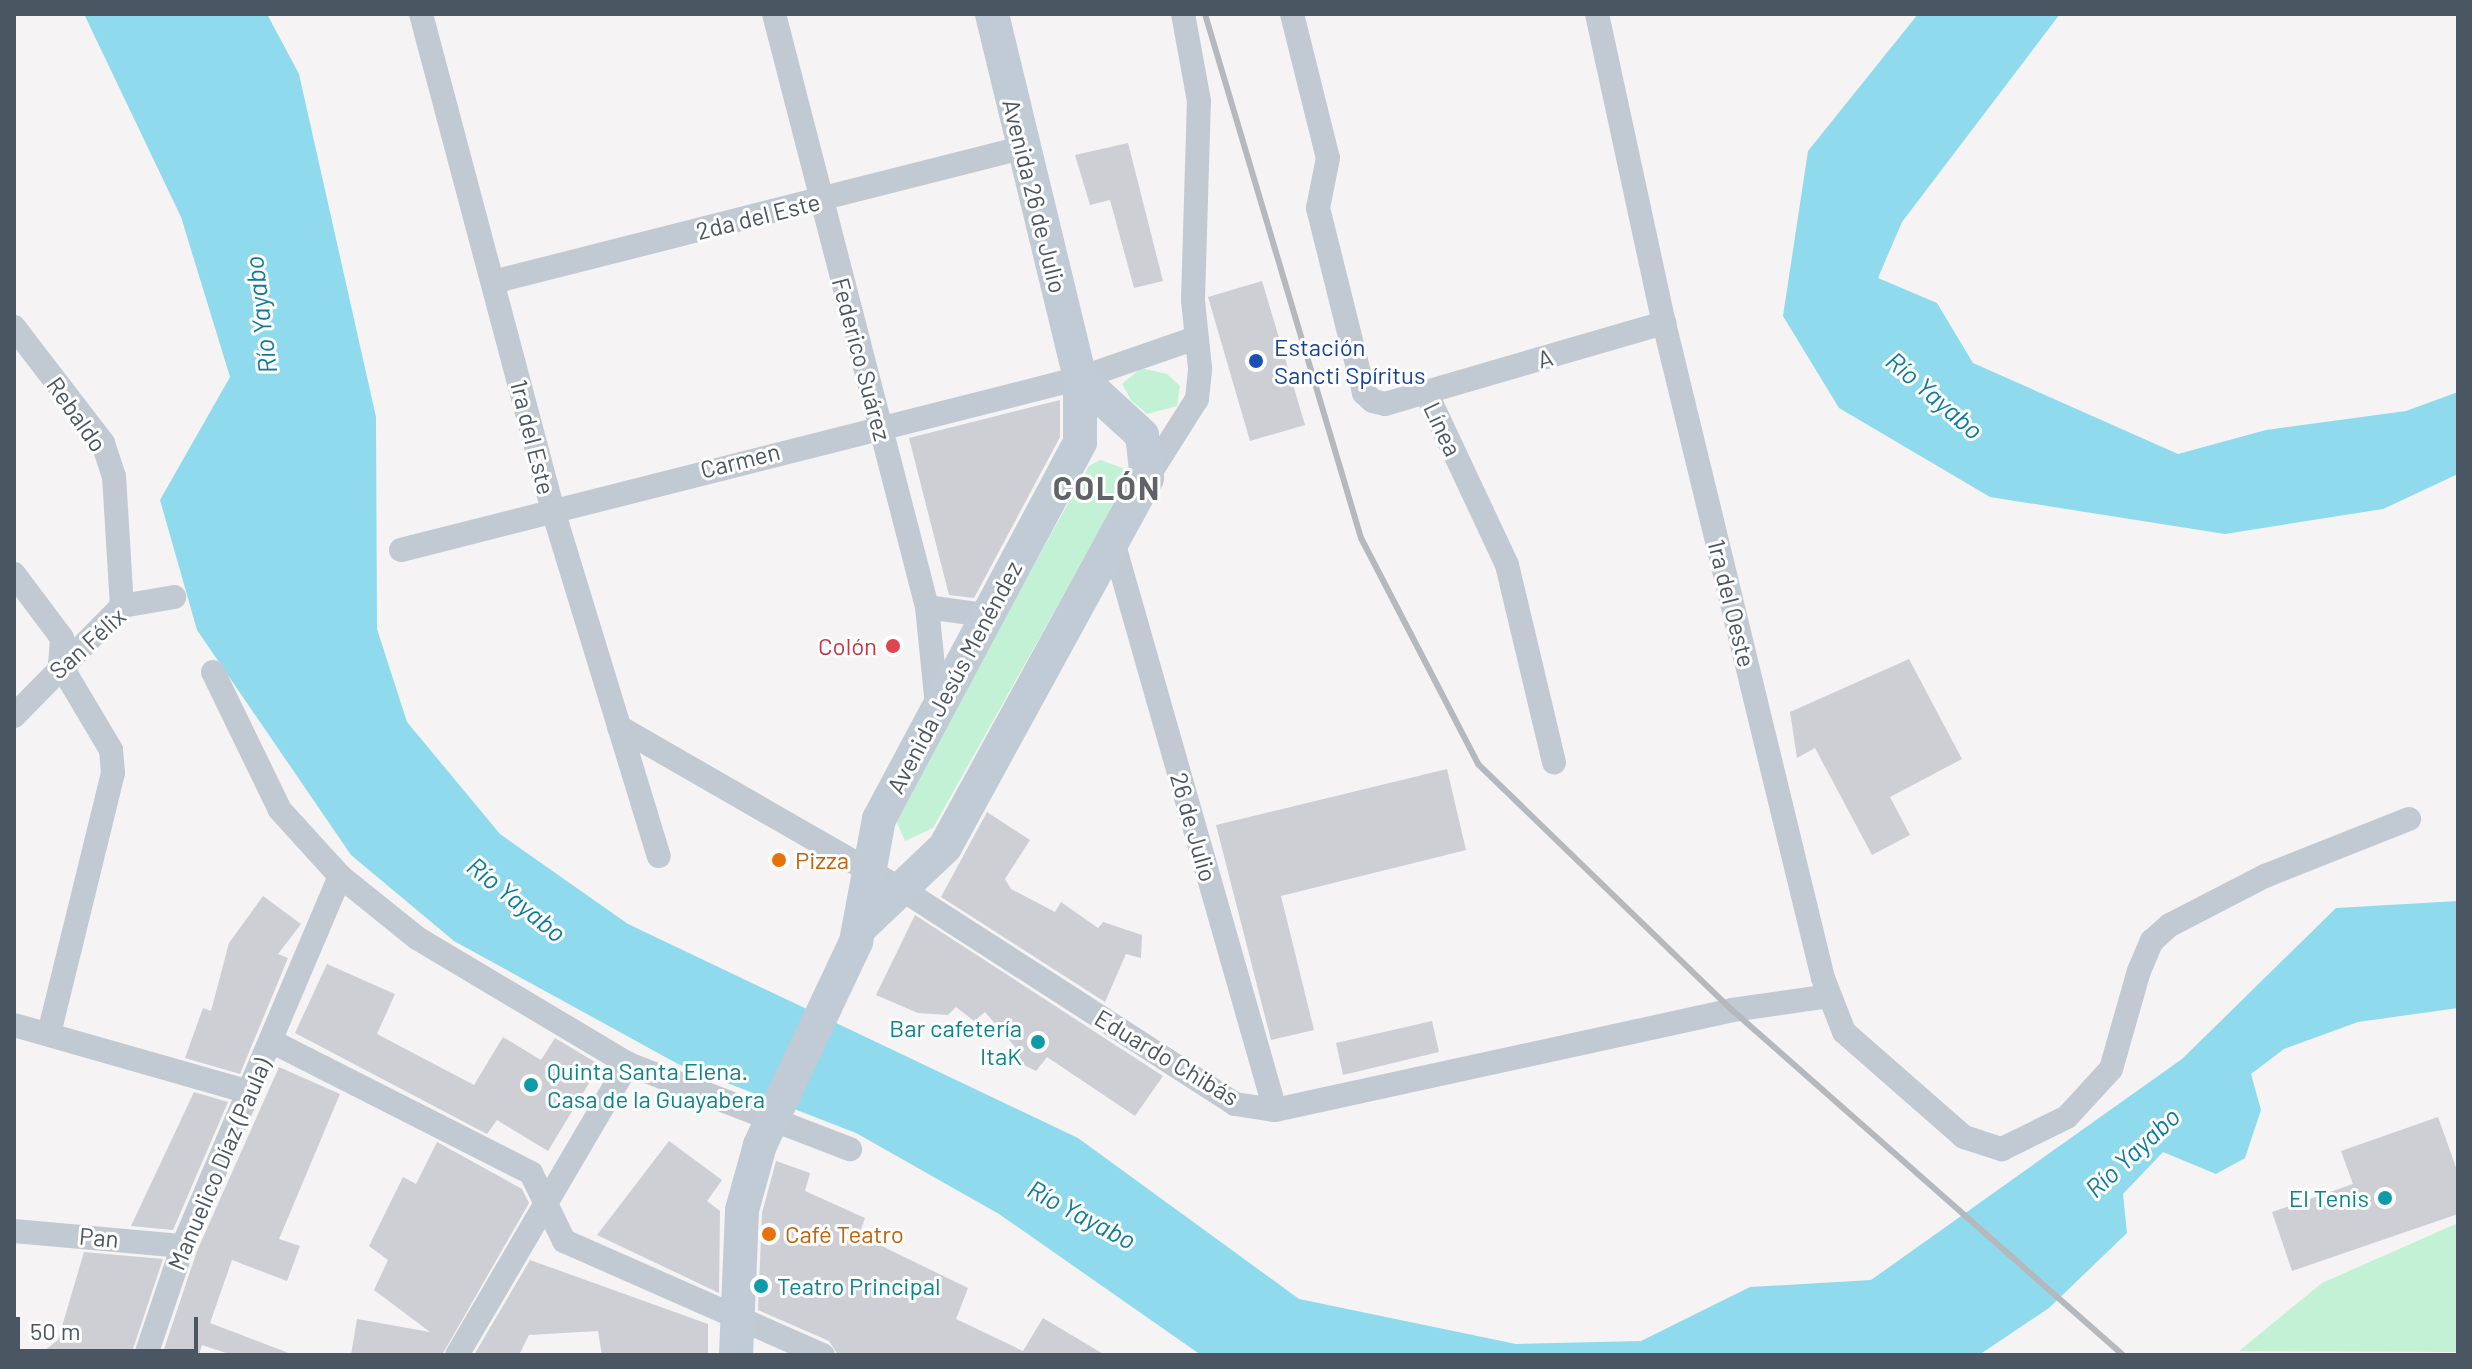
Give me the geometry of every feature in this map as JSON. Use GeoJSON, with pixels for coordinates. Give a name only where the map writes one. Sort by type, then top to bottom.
{"type":"FeatureCollection","features":[{"type":"Feature","properties":{"kind":"main road","name":"Avenida 26 de Julio"},"geometry":{"type":"LineString","coordinates":[[992,14],[1021,148],[1080,378],[1080,442]]}},
{"type":"Feature","properties":{"kind":"main road","name":"Avenida 26 de Julio"},"geometry":{"type":"LineString","coordinates":[[1080,378],[1125,424]]}},
{"type":"Feature","properties":{"kind":"main road"},"geometry":{"type":"LineString","coordinates":[[736,1355],[742,1210],[760,1145],[860,933],[945,847],[1114,545],[1147,478],[1149,449],[1125,424],[1080,442]]}},
{"type":"Feature","properties":{"kind":"main road","name":"Avenida Jesús Menéndez"},"geometry":{"type":"LineString","coordinates":[[860,933],[879,819],[985,615],[1080,442]]}},
{"type":"Feature","properties":{"kind":"main road"},"geometry":{"type":"LineString","coordinates":[[879,819],[881,849],[896,861],[945,847]]}},
{"type":"Feature","properties":{"kind":"street","name":"1ra del Este"},"geometry":{"type":"LineString","coordinates":[[421,14],[552,507],[659,856]]}},
{"type":"Feature","properties":{"kind":"street","name":"Federico Suárez"},"geometry":{"type":"LineString","coordinates":[[774,14],[927,607],[937,706]]}},
{"type":"Feature","properties":{"kind":"street"},"geometry":{"type":"LineString","coordinates":[[1147,478],[1197,399],[1199,101],[1183,14]]}},
{"type":"Feature","properties":{"kind":"street","name":"Línea"},"geometry":{"type":"LineString","coordinates":[[1292,14],[1328,158],[1318,208],[1364,393],[1385,404],[1426,392],[1507,565],[1554,762]]}},
{"type":"Feature","properties":{"kind":"street","name":"1ra del Oeste"},"geometry":{"type":"LineString","coordinates":[[1597,14],[1664,323],[1829,996],[1844,1032],[1964,1137],[2002,1149],[2067,1117],[2111,1069],[2139,971],[2152,941],[2170,925],[2265,876],[2409,819]]}},
{"type":"Feature","properties":{"kind":"street","name":"2da del Este"},"geometry":{"type":"LineString","coordinates":[[493,282],[1021,148]]}},
{"type":"Feature","properties":{"kind":"street","name":"A"},"geometry":{"type":"LineString","coordinates":[[1426,392],[1664,323]]}},
{"type":"Feature","properties":{"kind":"street","name":"Rebaldo"},"geometry":{"type":"LineString","coordinates":[[14,327],[103,443],[114,476],[122,606]]}},
{"type":"Feature","properties":{"kind":"street"},"geometry":{"type":"LineString","coordinates":[[1080,378],[1196,338]]}},
{"type":"Feature","properties":{"kind":"street","name":"Carmen"},"geometry":{"type":"LineString","coordinates":[[401,550],[552,507],[1080,378]]}},
{"type":"Feature","properties":{"kind":"street","name":"26 de Julio"},"geometry":{"type":"LineString","coordinates":[[1114,545],[1275,1110]]}},
{"type":"Feature","properties":{"kind":"street"},"geometry":{"type":"LineString","coordinates":[[14,574],[62,638],[60,664],[111,750],[113,773],[50,1029]]}},
{"type":"Feature","properties":{"kind":"street","name":"San Félix"},"geometry":{"type":"LineString","coordinates":[[14,716],[60,664],[122,606],[174,597]]}},
{"type":"Feature","properties":{"kind":"street"},"geometry":{"type":"LineString","coordinates":[[927,607],[985,615]]}},
{"type":"Feature","properties":{"kind":"street"},"geometry":{"type":"LineString","coordinates":[[213,672],[280,810],[340,876],[417,938],[628,1064],[850,1149]]}},
{"type":"Feature","properties":{"kind":"street","name":"Eduardo Chibás"},"geometry":{"type":"LineString","coordinates":[[619,727],[869,875],[903,890],[1235,1104],[1275,1110],[1732,1010],[1829,996]]}},
{"type":"Feature","properties":{"kind":"street","name":"Manuelico Díaz (Paula)"},"geometry":{"type":"LineString","coordinates":[[146,1355],[183,1246],[340,876]]}},
{"type":"Feature","properties":{"kind":"street"},"geometry":{"type":"LineString","coordinates":[[14,1025],[50,1029],[249,1092]]}},
{"type":"Feature","properties":{"kind":"street"},"geometry":{"type":"LineString","coordinates":[[271,1041],[531,1173],[549,1200],[564,1241],[737,1321],[823,1355]]}},
{"type":"Feature","properties":{"kind":"street"},"geometry":{"type":"LineString","coordinates":[[457,1355],[628,1064]]}},
{"type":"Feature","properties":{"kind":"street","name":"Pan"},"geometry":{"type":"LineString","coordinates":[[14,1231],[183,1246]]}},
{"type":"Feature","properties":{"kind":"green space"},"geometry":{"type":"Polygon","coordinates":[[[1141,368],[1167,374],[1180,386],[1177,406],[1147,414],[1131,400],[1122,384],[1141,368]]]}},
{"type":"Feature","properties":{"kind":"green space"},"geometry":{"type":"Polygon","coordinates":[[[1100,460],[1123,468],[1125,485],[933,828],[905,841],[894,816],[1089,466],[1100,460]]]}},
{"type":"Feature","properties":{"kind":"green space"},"geometry":{"type":"Polygon","coordinates":[[[2458,1223],[2458,1352],[2239,1351],[2322,1283],[2458,1223]]]}},
{"type":"Feature","properties":{"kind":"water","name":"Río Yayabo"},"geometry":{"type":"Polygon","coordinates":[[[84,14],[267,14],[299,74],[376,417],[377,629],[407,722],[500,834],[628,924],[1078,1138],[1299,1299],[1516,1344],[1641,1341],[1750,1287],[1871,1280],[2182,1059],[2336,908],[2458,901],[2458,1008],[2358,1022],[2284,1049],[2251,1074],[2261,1110],[2245,1158],[2216,1174],[2163,1152],[2123,1194],[2127,1233],[2049,1308],[1979,1355],[1201,1355],[999,1214],[856,1133],[678,1064],[454,941],[351,855],[197,630],[160,500],[230,377],[181,217],[84,14]]]}},
{"type":"Feature","properties":{"kind":"water","name":"Río Yayabo"},"geometry":{"type":"Polygon","coordinates":[[[1918,14],[2060,14],[1902,222],[1878,278],[1937,303],[1973,363],[2178,454],[2266,430],[2406,411],[2458,392],[2458,474],[2383,509],[2225,534],[1990,497],[1839,408],[1783,316],[1808,151],[1918,14]]]}},
{"type":"Feature","properties":{"kind":"building"},"geometry":{"type":"Polygon","coordinates":[[[1128,143],[1163,281],[1134,288],[1110,200],[1090,205],[1075,155],[1128,143]]]}},
{"type":"Feature","properties":{"kind":"building","name":"Estación Sancti Spíritus"},"geometry":{"type":"Polygon","coordinates":[[[1262,281],[1305,425],[1250,441],[1208,297],[1262,281]]]}},
{"type":"Feature","properties":{"kind":"building"},"geometry":{"type":"Polygon","coordinates":[[[1060,400],[1060,437],[974,598],[949,595],[909,438],[1060,400]]]}},
{"type":"Feature","properties":{"kind":"building"},"geometry":{"type":"Polygon","coordinates":[[[1909,659],[1962,759],[1890,797],[1910,835],[1872,855],[1815,748],[1797,758],[1790,712],[1909,659]]]}},
{"type":"Feature","properties":{"kind":"building"},"geometry":{"type":"Polygon","coordinates":[[[1447,769],[1466,850],[1281,896],[1314,1030],[1271,1040],[1216,825],[1447,769]]]}},
{"type":"Feature","properties":{"kind":"building"},"geometry":{"type":"Polygon","coordinates":[[[987,812],[1030,840],[1005,879],[1011,889],[1055,912],[1061,902],[1098,928],[1103,922],[1142,935],[1141,958],[1126,954],[1105,1002],[941,897],[987,812]]]}},
{"type":"Feature","properties":{"kind":"building"},"geometry":{"type":"Polygon","coordinates":[[[263,896],[301,924],[278,954],[288,958],[240,1074],[185,1058],[203,1008],[211,1011],[229,943],[263,896]]]}},
{"type":"Feature","properties":{"kind":"building"},"geometry":{"type":"Polygon","coordinates":[[[915,915],[1163,1076],[1135,1116],[1047,1057],[1036,1071],[1010,1058],[1016,1048],[985,1012],[974,1021],[956,1007],[948,1015],[918,1013],[876,995],[915,915]]]}},
{"type":"Feature","properties":{"kind":"building"},"geometry":{"type":"Polygon","coordinates":[[[327,964],[395,994],[377,1034],[474,1085],[503,1037],[541,1060],[555,1038],[600,1065],[548,1151],[497,1120],[487,1134],[295,1033],[327,964]]]}},
{"type":"Feature","properties":{"kind":"building"},"geometry":{"type":"Polygon","coordinates":[[[1432,1021],[1439,1052],[1343,1075],[1336,1043],[1432,1021]]]}},
{"type":"Feature","properties":{"kind":"building"},"geometry":{"type":"Polygon","coordinates":[[[279,1067],[340,1094],[279,1239],[300,1246],[287,1281],[232,1260],[210,1323],[294,1355],[232,1355],[202,1345],[199,1355],[162,1355],[197,1251],[279,1067]]]}},
{"type":"Feature","properties":{"kind":"building"},"geometry":{"type":"Polygon","coordinates":[[[194,1092],[228,1102],[173,1230],[131,1226],[194,1092]]]}},
{"type":"Feature","properties":{"kind":"building","name":"El Tenis"},"geometry":{"type":"Polygon","coordinates":[[[2438,1117],[2458,1173],[2458,1214],[2292,1271],[2272,1212],[2353,1184],[2341,1151],[2438,1117]]]}},
{"type":"Feature","properties":{"kind":"building"},"geometry":{"type":"Polygon","coordinates":[[[669,1141],[722,1180],[707,1201],[720,1211],[719,1293],[597,1235],[669,1141]]]}},
{"type":"Feature","properties":{"kind":"building"},"geometry":{"type":"Polygon","coordinates":[[[437,1142],[522,1189],[529,1203],[442,1355],[351,1355],[357,1319],[430,1332],[374,1290],[388,1260],[369,1246],[403,1177],[416,1184],[437,1142]]]}},
{"type":"Feature","properties":{"kind":"building"},"geometry":{"type":"Polygon","coordinates":[[[776,1161],[810,1173],[805,1191],[865,1218],[859,1235],[968,1288],[956,1319],[1023,1351],[1043,1318],[1105,1355],[838,1355],[829,1341],[758,1310],[762,1213],[776,1161]]]}},
{"type":"Feature","properties":{"kind":"building"},"geometry":{"type":"Polygon","coordinates":[[[84,1252],[163,1259],[131,1355],[39,1355],[58,1340],[84,1252]]]}},
{"type":"Feature","properties":{"kind":"building"},"geometry":{"type":"Polygon","coordinates":[[[530,1260],[708,1324],[708,1355],[602,1355],[598,1331],[529,1335],[519,1355],[474,1355],[530,1260]]]}},
{"type":"Feature","properties":{"kind":"railway"},"geometry":{"type":"LineString","coordinates":[[1205,14],[1361,538],[1478,764],[1732,1010],[2123,1355]]}},
{"type":"Feature","properties":{"kind":"place","name":"Estación Sancti Spíritus"},"geometry":{"type":"Point","coordinates":[1256,361]}},
{"type":"Feature","properties":{"kind":"place","name":"Colón"},"geometry":{"type":"Point","coordinates":[893,646]}},
{"type":"Feature","properties":{"kind":"place","name":"Pizza"},"geometry":{"type":"Point","coordinates":[779,860]}},
{"type":"Feature","properties":{"kind":"place","name":"Bar cafetería ItaK"},"geometry":{"type":"Point","coordinates":[1038,1042]}},
{"type":"Feature","properties":{"kind":"place","name":"Quinta Santa Elena. Casa de la Guayabera"},"geometry":{"type":"Point","coordinates":[531,1085]}},
{"type":"Feature","properties":{"kind":"place","name":"El Tenis"},"geometry":{"type":"Point","coordinates":[2385,1198]}},
{"type":"Feature","properties":{"kind":"place","name":"Café Teatro"},"geometry":{"type":"Point","coordinates":[769,1234]}},
{"type":"Feature","properties":{"kind":"place","name":"Teatro Principal"},"geometry":{"type":"Point","coordinates":[761,1286]}},
{"type":"Feature","properties":{"kind":"district","name":"COLÓN"},"geometry":{"type":"Point","coordinates":[1107,487]}}]}
